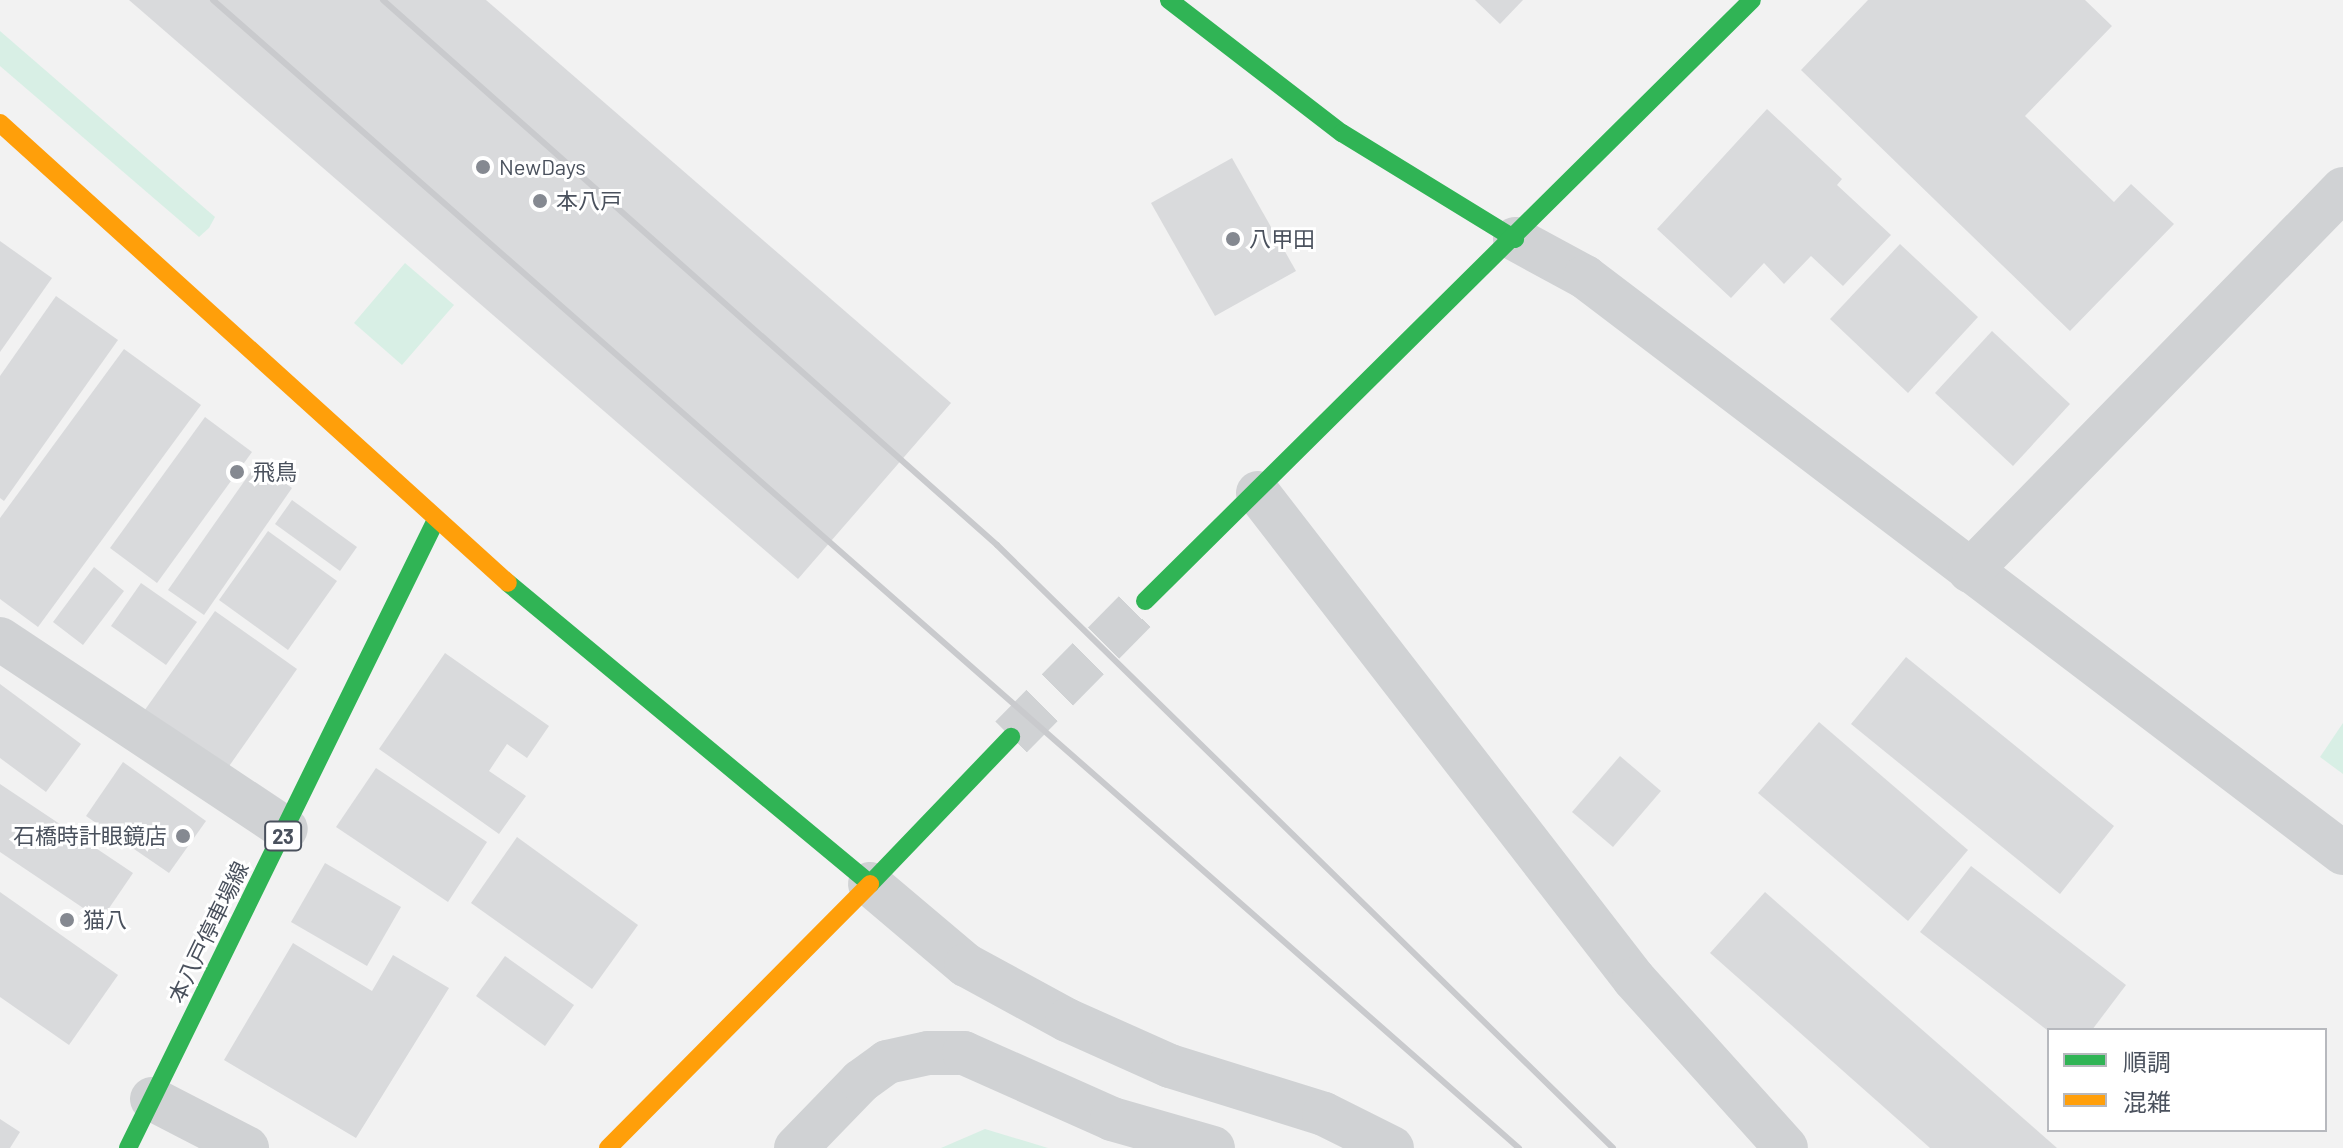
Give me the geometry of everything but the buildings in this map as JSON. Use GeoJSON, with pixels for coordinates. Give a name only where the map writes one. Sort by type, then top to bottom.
{"type":"FeatureCollection","features":[{"type":"Feature","properties":{"kind":"street"},"geometry":{"type":"LineString","coordinates":[[1169,0],[1342,133],[1515,239],[1585,277],[2343,853]]}},
{"type":"Feature","properties":{"kind":"street"},"geometry":{"type":"LineString","coordinates":[[1145,601],[1515,239],[1752,0]]}},
{"type":"Feature","properties":{"kind":"street"},"geometry":{"type":"LineString","coordinates":[[0,123],[435,522],[966,965],[1067,1020],[1170,1066],[1324,1114],[1392,1148]]}},
{"type":"Feature","properties":{"kind":"street"},"geometry":{"type":"LineString","coordinates":[[1970,571],[2343,189]]}},
{"type":"Feature","properties":{"kind":"street"},"geometry":{"type":"LineString","coordinates":[[1258,493],[1634,979],[1786,1148]]}},
{"type":"Feature","properties":{"kind":"street","name":"本八戸停車場線"},"geometry":{"type":"LineString","coordinates":[[128,1148],[435,522]]}},
{"type":"Feature","properties":{"kind":"street"},"geometry":{"type":"LineString","coordinates":[[0,639],[286,829]]}},
{"type":"Feature","properties":{"kind":"street"},"geometry":{"type":"LineString","coordinates":[[608,1148],[1011,737]]}},
{"type":"Feature","properties":{"kind":"street"},"geometry":{"type":"LineString","coordinates":[[796,1148],[861,1081],[887,1062],[940,1053],[964,1053],[1112,1119],[1213,1148]]}},
{"type":"Feature","properties":{"kind":"street"},"geometry":{"type":"LineString","coordinates":[[152,1099],[247,1148]]}},
{"type":"Feature","properties":{"kind":"green space"},"geometry":{"type":"Polygon","coordinates":[[[0,31],[215,217],[209,228],[199,237],[0,66],[0,31]]]}},
{"type":"Feature","properties":{"kind":"green space"},"geometry":{"type":"Polygon","coordinates":[[[405,263],[454,305],[402,365],[354,323],[405,263]]]}},
{"type":"Feature","properties":{"kind":"green space"},"geometry":{"type":"Polygon","coordinates":[[[2343,723],[2343,774],[2320,757],[2343,723]]]}},
{"type":"Feature","properties":{"kind":"green space"},"geometry":{"type":"Polygon","coordinates":[[[985,1129],[1048,1148],[941,1148],[985,1129]]]}},
{"type":"Feature","properties":{"kind":"tunnel"},"geometry":{"type":"LineString","coordinates":[[1011,737],[1145,601]]}},
{"type":"Feature","properties":{"kind":"railway"},"geometry":{"type":"LineString","coordinates":[[213,0],[1519,1148]]}},
{"type":"Feature","properties":{"kind":"railway"},"geometry":{"type":"LineString","coordinates":[[383,0],[997,545],[1613,1148]]}},
{"type":"Feature","properties":{"kind":"traffic: fast"},"geometry":{"type":"LineString","coordinates":[[1169,0],[1342,133],[1515,239]]}},
{"type":"Feature","properties":{"kind":"traffic: fast"},"geometry":{"type":"LineString","coordinates":[[1145,601],[1752,0]]}},
{"type":"Feature","properties":{"kind":"traffic: fast"},"geometry":{"type":"LineString","coordinates":[[128,1148],[435,522]]}},
{"type":"Feature","properties":{"kind":"traffic: fast"},"geometry":{"type":"LineString","coordinates":[[508,583],[870,884],[1011,737]]}},
{"type":"Feature","properties":{"kind":"traffic: slow"},"geometry":{"type":"LineString","coordinates":[[0,123],[508,583]]}},
{"type":"Feature","properties":{"kind":"traffic: slow"},"geometry":{"type":"LineString","coordinates":[[608,1148],[870,884]]}},
{"type":"Feature","properties":{"kind":"place","name":"NewDays"},"geometry":{"type":"Point","coordinates":[483,167]}},
{"type":"Feature","properties":{"kind":"place","name":"本八戸"},"geometry":{"type":"Point","coordinates":[540,201]}},
{"type":"Feature","properties":{"kind":"place","name":"八甲田"},"geometry":{"type":"Point","coordinates":[1233,239]}},
{"type":"Feature","properties":{"kind":"place","name":"飛鳥"},"geometry":{"type":"Point","coordinates":[237,472]}},
{"type":"Feature","properties":{"kind":"place","name":"石橋時計眼鏡店"},"geometry":{"type":"Point","coordinates":[183,836]}},
{"type":"Feature","properties":{"kind":"place","name":"猫八"},"geometry":{"type":"Point","coordinates":[67,920]}}]}
